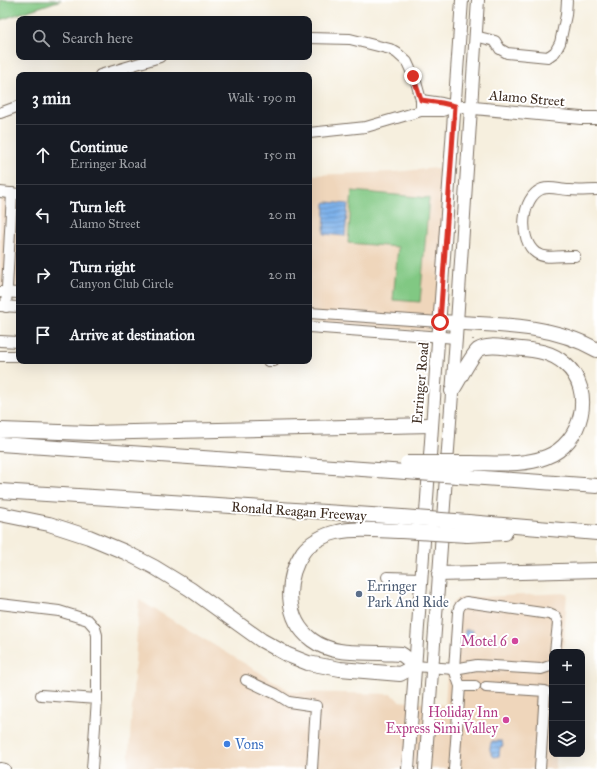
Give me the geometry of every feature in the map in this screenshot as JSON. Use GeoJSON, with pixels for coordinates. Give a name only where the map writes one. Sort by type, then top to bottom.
{"type":"FeatureCollection","features":[{"type":"Feature","properties":{"kind":"highway"},"geometry":{"type":"LineString","coordinates":[[440,322],[534,328],[559,334],[585,343],[597,350]]}},
{"type":"Feature","properties":{"kind":"highway"},"geometry":{"type":"LineString","coordinates":[[452,391],[474,354],[480,349],[490,347],[542,351],[566,364],[574,373],[579,383],[582,401],[582,414],[578,425],[566,444],[547,457],[523,463],[471,470]]}},
{"type":"Feature","properties":{"kind":"highway"},"geometry":{"type":"LineString","coordinates":[[0,430],[90,433],[431,425]]}},
{"type":"Feature","properties":{"kind":"highway"},"geometry":{"type":"LineString","coordinates":[[0,444],[311,465],[471,470],[597,486]]}},
{"type":"Feature","properties":{"kind":"highway","name":"Ronald Reagan Freeway"},"geometry":{"type":"LineString","coordinates":[[0,491],[401,524]]}},
{"type":"Feature","properties":{"kind":"highway"},"geometry":{"type":"LineString","coordinates":[[0,514],[49,524],[89,537],[125,552],[154,567],[190,589],[261,640],[288,655],[308,663],[340,669],[400,674],[415,666],[402,654],[338,651],[321,646],[311,639],[300,626],[292,611],[289,597],[290,583],[295,568],[304,551],[312,544],[336,532],[401,524],[467,529],[563,530],[597,533]]}},
{"type":"Feature","properties":{"kind":"highway"},"geometry":{"type":"LineString","coordinates":[[439,574],[597,570]]}},
{"type":"Feature","properties":{"kind":"main road","name":"Erringer Road"},"geometry":{"type":"LineString","coordinates":[[408,769],[462,0]]}},
{"type":"Feature","properties":{"kind":"main road"},"geometry":{"type":"LineString","coordinates":[[425,769],[456,338],[478,0]]}},
{"type":"Feature","properties":{"kind":"main road","name":"Alamo Street"},"geometry":{"type":"LineString","coordinates":[[455,106],[581,118],[597,118]]}},
{"type":"Feature","properties":{"kind":"street"},"geometry":{"type":"LineString","coordinates":[[475,36],[495,41],[500,49],[507,53],[548,57],[555,52],[560,43],[566,15],[567,0]]}},
{"type":"Feature","properties":{"kind":"street"},"geometry":{"type":"LineString","coordinates":[[312,38],[350,38],[397,52],[407,62],[416,82],[421,100],[421,111]]}},
{"type":"Feature","properties":{"kind":"street"},"geometry":{"type":"LineString","coordinates":[[110,72],[150,60]]}},
{"type":"Feature","properties":{"kind":"street","name":"Alamo Street"},"geometry":{"type":"LineString","coordinates":[[421,100],[455,106]]}},
{"type":"Feature","properties":{"kind":"street","name":"Alamo Street"},"geometry":{"type":"LineString","coordinates":[[312,133],[366,127],[421,111],[442,111],[455,106]]}},
{"type":"Feature","properties":{"kind":"street"},"geometry":{"type":"LineString","coordinates":[[0,113],[16,107]]}},
{"type":"Feature","properties":{"kind":"street"},"geometry":{"type":"LineString","coordinates":[[575,256],[545,257],[536,253],[529,247],[525,238],[524,229],[526,207],[532,197],[540,190],[549,188],[597,190]]}},
{"type":"Feature","properties":{"kind":"street"},"geometry":{"type":"LineString","coordinates":[[0,192],[15,193],[3,292],[3,306],[16,308]]}},
{"type":"Feature","properties":{"kind":"street"},"geometry":{"type":"LineString","coordinates":[[3,292],[16,293]]}},
{"type":"Feature","properties":{"kind":"street"},"geometry":{"type":"LineString","coordinates":[[312,313],[440,322]]}},
{"type":"Feature","properties":{"kind":"street"},"geometry":{"type":"LineString","coordinates":[[312,327],[456,338]]}},
{"type":"Feature","properties":{"kind":"street"},"geometry":{"type":"LineString","coordinates":[[0,341],[16,342]]}},
{"type":"Feature","properties":{"kind":"street"},"geometry":{"type":"LineString","coordinates":[[0,356],[16,356]]}},
{"type":"Feature","properties":{"kind":"street"},"geometry":{"type":"LineString","coordinates":[[386,577],[421,578]]}},
{"type":"Feature","properties":{"kind":"street"},"geometry":{"type":"LineString","coordinates":[[454,769],[460,686],[454,668],[458,612],[461,603],[466,602],[550,614],[556,617],[558,623],[555,649]]}},
{"type":"Feature","properties":{"kind":"street"},"geometry":{"type":"LineString","coordinates":[[0,604],[59,611],[88,620],[95,628],[97,635],[97,699],[92,769]]}},
{"type":"Feature","properties":{"kind":"street"},"geometry":{"type":"LineString","coordinates":[[415,666],[454,668],[477,665],[540,669],[549,666]]}},
{"type":"Feature","properties":{"kind":"street"},"geometry":{"type":"LineString","coordinates":[[246,680],[276,694],[289,702],[316,706],[312,769]]}},
{"type":"Feature","properties":{"kind":"street"},"geometry":{"type":"LineString","coordinates":[[460,686],[475,686]]}},
{"type":"Feature","properties":{"kind":"street"},"geometry":{"type":"LineString","coordinates":[[486,687],[545,691],[540,769]]}},
{"type":"Feature","properties":{"kind":"street"},"geometry":{"type":"LineString","coordinates":[[40,695],[97,699]]}},
{"type":"Feature","properties":{"kind":"street"},"geometry":{"type":"LineString","coordinates":[[0,768],[4,769]]}},
{"type":"Feature","properties":{"kind":"shaded area"},"geometry":{"type":"Polygon","coordinates":[[[446,167],[436,332],[312,321],[312,175],[394,172],[446,167]]]}},
{"type":"Feature","properties":{"kind":"shaded area"},"geometry":{"type":"Polygon","coordinates":[[[0,194],[16,196],[16,300],[0,299],[0,194]]]}},
{"type":"Feature","properties":{"kind":"shaded area"},"geometry":{"type":"Polygon","coordinates":[[[567,593],[563,649],[549,649],[549,757],[556,757],[555,769],[128,769],[139,600],[292,692],[392,694],[399,701],[445,705],[452,603],[459,598],[567,593]]]}},
{"type":"Feature","properties":{"kind":"green space"},"geometry":{"type":"Polygon","coordinates":[[[0,0],[61,0],[0,20],[0,0]]]}},
{"type":"Feature","properties":{"kind":"green space"},"geometry":{"type":"Polygon","coordinates":[[[352,191],[429,198],[420,302],[393,300],[398,247],[348,243],[352,191]]]}},
{"type":"Feature","properties":{"kind":"water"},"geometry":{"type":"Polygon","coordinates":[[[325,203],[348,204],[345,236],[324,234],[325,203]]]}},
{"type":"Feature","properties":{"kind":"water"},"geometry":{"type":"Polygon","coordinates":[[[465,630],[473,630],[473,644],[464,643],[465,630]]]}},
{"type":"Feature","properties":{"kind":"water"},"geometry":{"type":"Polygon","coordinates":[[[492,741],[502,741],[503,746],[500,747],[499,756],[494,757],[490,751],[492,741]]]}},
{"type":"Feature","properties":{"kind":"place","name":"Erringer Park And Ride"},"geometry":{"type":"Point","coordinates":[359,594]}},
{"type":"Feature","properties":{"kind":"place","name":"Motel 6"},"geometry":{"type":"Point","coordinates":[515,641]}},
{"type":"Feature","properties":{"kind":"place","name":"Holiday Inn Express Simi Valley"},"geometry":{"type":"Point","coordinates":[506,720]}},
{"type":"Feature","properties":{"kind":"place","name":"Vons"},"geometry":{"type":"Point","coordinates":[227,744]}},
{"type":"Feature","properties":{"kind":"route"},"geometry":{"type":"LineString","coordinates":[[413,76],[421,100],[455,106],[440,322]]}}]}
